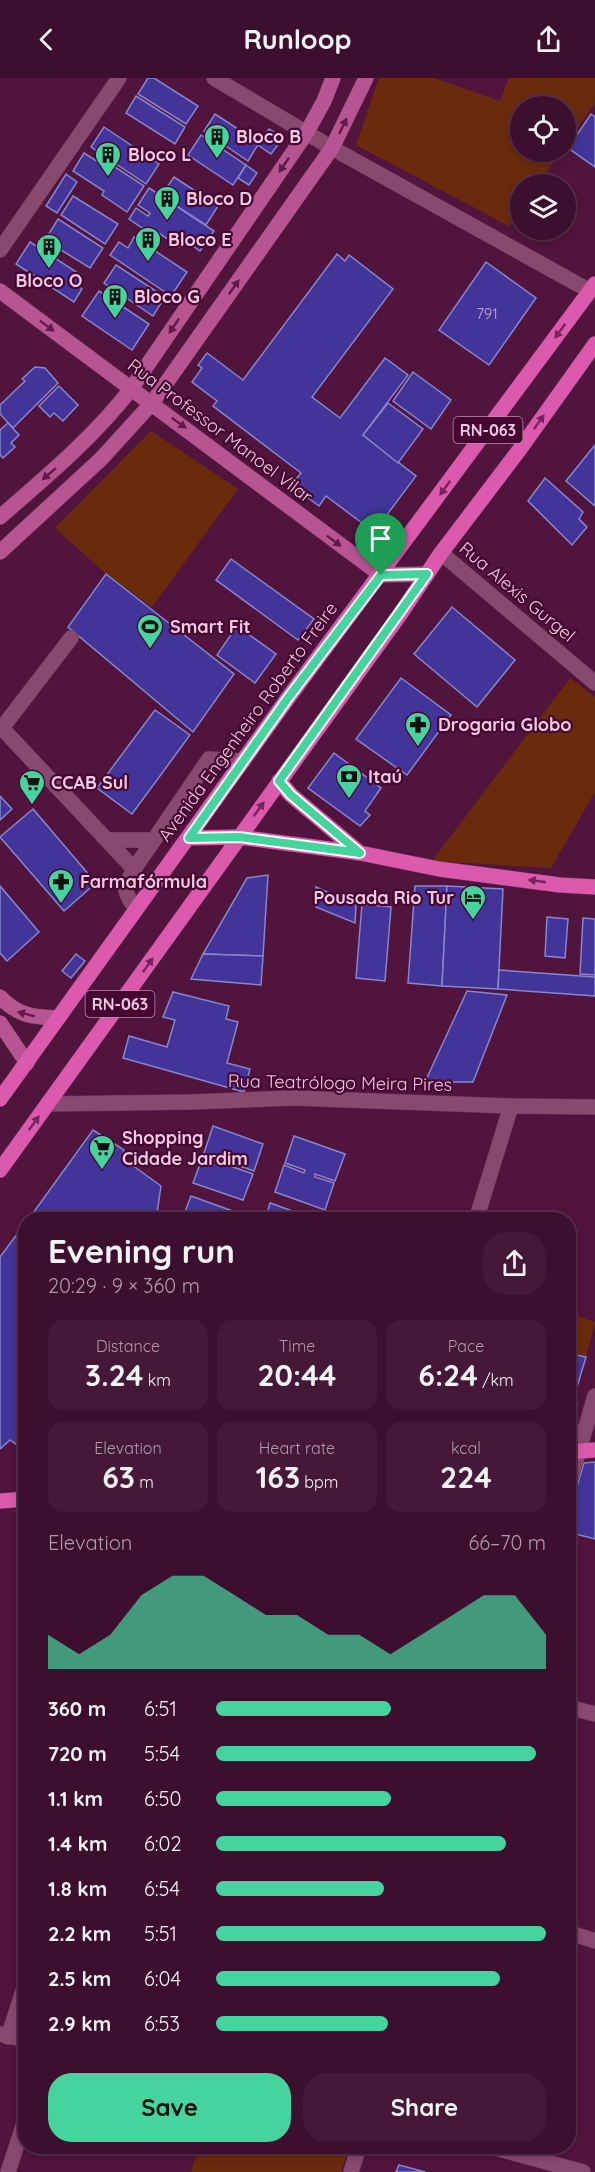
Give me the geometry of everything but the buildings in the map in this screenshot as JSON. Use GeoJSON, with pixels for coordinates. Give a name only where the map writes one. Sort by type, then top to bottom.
{"type":"FeatureCollection","features":[{"type":"Feature","properties":{"kind":"main road","name":"Avenida Engenheiro Roberto Freire"},"geometry":{"type":"LineString","coordinates":[[0,1098],[243,761],[592,288]]}},
{"type":"Feature","properties":{"kind":"main road","name":"RN-063"},"geometry":{"type":"LineString","coordinates":[[0,1170],[441,553],[520,449],[595,344]]}},
{"type":"Feature","properties":{"kind":"main road"},"geometry":{"type":"LineString","coordinates":[[279,781],[291,795],[360,853]]}},
{"type":"Feature","properties":{"kind":"main road"},"geometry":{"type":"LineString","coordinates":[[189,838],[239,837],[360,853],[439,869],[560,885],[595,887]]}},
{"type":"Feature","properties":{"kind":"main road"},"geometry":{"type":"LineString","coordinates":[[576,1452],[595,1450]]}},
{"type":"Feature","properties":{"kind":"main road"},"geometry":{"type":"LineString","coordinates":[[0,1501],[18,1500]]}},
{"type":"Feature","properties":{"kind":"street"},"geometry":{"type":"LineString","coordinates":[[0,250],[119,78]]}},
{"type":"Feature","properties":{"kind":"street"},"geometry":{"type":"LineString","coordinates":[[214,78],[332,148],[592,288]]}},
{"type":"Feature","properties":{"kind":"street"},"geometry":{"type":"LineString","coordinates":[[0,517],[79,448],[110,416],[131,389],[307,132],[333,78]]}},
{"type":"Feature","properties":{"kind":"street"},"geometry":{"type":"LineString","coordinates":[[0,552],[95,464],[152,403],[332,148],[366,78]]}},
{"type":"Feature","properties":{"kind":"street","name":"Rua Professor Manoel Vilar"},"geometry":{"type":"LineString","coordinates":[[0,291],[381,575]]}},
{"type":"Feature","properties":{"kind":"street"},"geometry":{"type":"LineString","coordinates":[[197,294],[219,308]]}},
{"type":"Feature","properties":{"kind":"street"},"geometry":{"type":"LineString","coordinates":[[79,448],[95,464]]}},
{"type":"Feature","properties":{"kind":"street","name":"Rua Alexis Gurgel"},"geometry":{"type":"LineString","coordinates":[[441,553],[595,683]]}},
{"type":"Feature","properties":{"kind":"street"},"geometry":{"type":"LineString","coordinates":[[381,575],[427,574]]}},
{"type":"Feature","properties":{"kind":"street"},"geometry":{"type":"LineString","coordinates":[[71,638],[1,727],[134,869]]}},
{"type":"Feature","properties":{"kind":"street"},"geometry":{"type":"LineString","coordinates":[[136,909],[125,894],[125,887],[134,869],[209,759],[243,761]]}},
{"type":"Feature","properties":{"kind":"street"},"geometry":{"type":"LineString","coordinates":[[107,840],[154,840]]}},
{"type":"Feature","properties":{"kind":"street"},"geometry":{"type":"LineString","coordinates":[[0,997],[15,1011],[28,1016],[58,1018]]}},
{"type":"Feature","properties":{"kind":"street"},"geometry":{"type":"LineString","coordinates":[[0,1023],[27,1063]]}},
{"type":"Feature","properties":{"kind":"street","name":"Rua Teatrólogo Meira Pires"},"geometry":{"type":"LineString","coordinates":[[48,1104],[293,1098],[595,1107]]}},
{"type":"Feature","properties":{"kind":"street"},"geometry":{"type":"LineString","coordinates":[[478,1212],[511,1106]]}},
{"type":"Feature","properties":{"kind":"street"},"geometry":{"type":"LineString","coordinates":[[576,1447],[595,1396]]}},
{"type":"Feature","properties":{"kind":"street"},"geometry":{"type":"LineString","coordinates":[[576,1709],[595,1714]]}},
{"type":"Feature","properties":{"kind":"street"},"geometry":{"type":"LineString","coordinates":[[576,1935],[595,1941]]}},
{"type":"Feature","properties":{"kind":"street"},"geometry":{"type":"LineString","coordinates":[[4,2035],[18,2001]]}},
{"type":"Feature","properties":{"kind":"street"},"geometry":{"type":"LineString","coordinates":[[8,2172],[18,2141]]}},
{"type":"Feature","properties":{"kind":"street"},"geometry":{"type":"LineString","coordinates":[[351,2172],[357,2154]]}},
{"type":"Feature","properties":{"kind":"street"},"geometry":{"type":"LineString","coordinates":[[517,2154],[583,2172]]}},
{"type":"Feature","properties":{"kind":"shaded area"},"geometry":{"type":"Polygon","coordinates":[[[379,78],[434,78],[500,101],[509,78],[595,78],[595,103],[576,131],[576,96],[510,96],[510,162],[554,162],[545,174],[510,174],[509,226],[356,145],[379,78]]]}},
{"type":"Feature","properties":{"kind":"shaded area"},"geometry":{"type":"Polygon","coordinates":[[[151,431],[238,489],[152,607],[106,574],[55,528],[151,431]]]}},
{"type":"Feature","properties":{"kind":"shaded area"},"geometry":{"type":"Polygon","coordinates":[[[570,678],[595,697],[595,792],[551,868],[432,861],[570,678]]]}},
{"type":"Feature","properties":{"kind":"shaded area"},"geometry":{"type":"Polygon","coordinates":[[[576,1316],[595,1322],[586,1357],[576,1355],[576,1316]]]}},
{"type":"Feature","properties":{"kind":"shaded area"},"geometry":{"type":"Polygon","coordinates":[[[197,2154],[347,2154],[341,2172],[191,2172],[197,2154]]]}},
{"type":"Feature","properties":{"kind":"place","name":"Bloco B"},"geometry":{"type":"Point","coordinates":[217,160]}},
{"type":"Feature","properties":{"kind":"place","name":"Bloco L"},"geometry":{"type":"Point","coordinates":[108,178]}},
{"type":"Feature","properties":{"kind":"place","name":"Bloco D"},"geometry":{"type":"Point","coordinates":[167,222]}},
{"type":"Feature","properties":{"kind":"place","name":"Bloco E"},"geometry":{"type":"Point","coordinates":[148,263]}},
{"type":"Feature","properties":{"kind":"place","name":"Bloco O"},"geometry":{"type":"Point","coordinates":[49,270]}},
{"type":"Feature","properties":{"kind":"place","name":"Bloco G"},"geometry":{"type":"Point","coordinates":[115,320]}},
{"type":"Feature","properties":{"kind":"place","name":"Smart Fit"},"geometry":{"type":"Point","coordinates":[150,650]}},
{"type":"Feature","properties":{"kind":"place","name":"Drogaria Globo"},"geometry":{"type":"Point","coordinates":[418,748]}},
{"type":"Feature","properties":{"kind":"place","name":"Itaú"},"geometry":{"type":"Point","coordinates":[349,800]}},
{"type":"Feature","properties":{"kind":"place","name":"CCAB Sul"},"geometry":{"type":"Point","coordinates":[32,806]}},
{"type":"Feature","properties":{"kind":"place","name":"Farmafórmula"},"geometry":{"type":"Point","coordinates":[61,905]}},
{"type":"Feature","properties":{"kind":"place","name":"Pousada Rio Tur"},"geometry":{"type":"Point","coordinates":[473,921]}},
{"type":"Feature","properties":{"kind":"place","name":"Shopping Cidade Jardim"},"geometry":{"type":"Point","coordinates":[102,1171]}},
{"type":"Feature","properties":{"kind":"route"},"geometry":{"type":"LineString","coordinates":[[427,574],[279,781],[291,795],[360,853],[239,837],[189,838],[288,698],[381,575],[427,574]]}}]}
